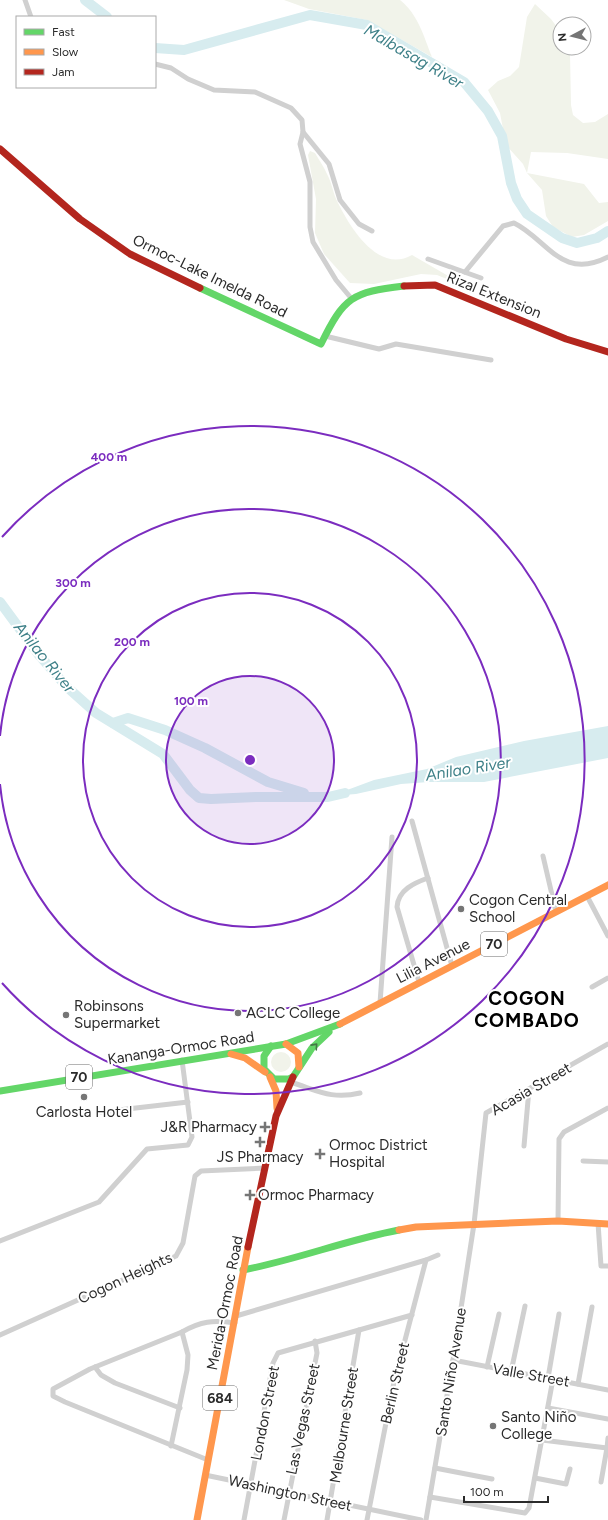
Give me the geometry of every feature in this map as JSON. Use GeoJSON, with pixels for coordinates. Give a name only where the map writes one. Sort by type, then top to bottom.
{"type":"FeatureCollection","features":[{"type":"Feature","properties":{"kind":"main road","name":"Ormoc-Lake Imelda Road"},"geometry":{"type":"LineString","coordinates":[[0,149],[80,219],[130,254],[321,344],[325,336]]}},
{"type":"Feature","properties":{"kind":"main road","name":"Rizal Extension"},"geometry":{"type":"LineString","coordinates":[[351,298],[360,294],[416,284],[435,285],[566,339],[608,352]]}},
{"type":"Feature","properties":{"kind":"main road"},"geometry":{"type":"LineString","coordinates":[[325,336],[344,304],[351,298]]}},
{"type":"Feature","properties":{"kind":"main road","name":"Lilia Avenue"},"geometry":{"type":"LineString","coordinates":[[334,1027],[608,885]]}},
{"type":"Feature","properties":{"kind":"main road","name":"70"},"geometry":{"type":"LineString","coordinates":[[271,1046],[286,1044],[334,1027]]}},
{"type":"Feature","properties":{"kind":"main road","name":"70"},"geometry":{"type":"LineString","coordinates":[[292,1079],[312,1048],[334,1027]]}},
{"type":"Feature","properties":{"kind":"main road"},"geometry":{"type":"LineString","coordinates":[[286,1044],[298,1053],[300,1063],[299,1068]]}},
{"type":"Feature","properties":{"kind":"main road"},"geometry":{"type":"LineString","coordinates":[[271,1046],[265,1052],[263,1060],[268,1075],[279,1080],[292,1079]]}},
{"type":"Feature","properties":{"kind":"main road","name":"Kananga-Ormoc Road"},"geometry":{"type":"LineString","coordinates":[[0,1091],[271,1046]]}},
{"type":"Feature","properties":{"kind":"main road","name":"70"},"geometry":{"type":"LineString","coordinates":[[227,1053],[245,1058],[268,1075]]}},
{"type":"Feature","properties":{"kind":"main road","name":"Merida-Ormoc Road"},"geometry":{"type":"LineString","coordinates":[[197,1520],[243,1270],[276,1116],[277,1096],[268,1075]]}},
{"type":"Feature","properties":{"kind":"main road","name":"Merida-Ormoc Road"},"geometry":{"type":"LineString","coordinates":[[276,1116],[292,1079]]}},
{"type":"Feature","properties":{"kind":"main road"},"geometry":{"type":"LineString","coordinates":[[243,1270],[264,1266],[379,1234],[416,1227],[558,1221],[608,1224]]}},
{"type":"Feature","properties":{"kind":"street"},"geometry":{"type":"LineString","coordinates":[[25,0],[31,16]]}},
{"type":"Feature","properties":{"kind":"street"},"geometry":{"type":"LineString","coordinates":[[156,64],[171,68],[188,79],[214,90],[255,92],[271,98],[291,108],[302,120],[303,132],[300,144],[310,182],[310,227],[313,242],[332,275],[351,298]]}},
{"type":"Feature","properties":{"kind":"street"},"geometry":{"type":"LineString","coordinates":[[303,132],[329,164],[340,200],[359,224],[372,231]]}},
{"type":"Feature","properties":{"kind":"street"},"geometry":{"type":"LineString","coordinates":[[465,272],[503,226],[514,223],[554,256],[563,260],[584,263],[595,262],[608,257]]}},
{"type":"Feature","properties":{"kind":"street"},"geometry":{"type":"LineString","coordinates":[[428,259],[481,278]]}},
{"type":"Feature","properties":{"kind":"street"},"geometry":{"type":"LineString","coordinates":[[325,336],[379,349],[396,344],[491,360]]}},
{"type":"Feature","properties":{"kind":"street"},"geometry":{"type":"LineString","coordinates":[[412,821],[452,966]]}},
{"type":"Feature","properties":{"kind":"street"},"geometry":{"type":"LineString","coordinates":[[380,1003],[392,837]]}},
{"type":"Feature","properties":{"kind":"street"},"geometry":{"type":"LineString","coordinates":[[543,856],[556,912]]}},
{"type":"Feature","properties":{"kind":"street"},"geometry":{"type":"LineString","coordinates":[[419,982],[397,906],[400,896],[407,888],[428,878]]}},
{"type":"Feature","properties":{"kind":"street"},"geometry":{"type":"LineString","coordinates":[[587,896],[608,936]]}},
{"type":"Feature","properties":{"kind":"street"},"geometry":{"type":"LineString","coordinates":[[592,987],[608,978]]}},
{"type":"Feature","properties":{"kind":"street","name":"Acasia Street"},"geometry":{"type":"LineString","coordinates":[[474,1224],[486,1113],[608,1044]]}},
{"type":"Feature","properties":{"kind":"street"},"geometry":{"type":"LineString","coordinates":[[0,1241],[99,1202],[147,1149],[188,1144],[192,1137],[182,1060]]}},
{"type":"Feature","properties":{"kind":"street"},"geometry":{"type":"LineString","coordinates":[[292,1079],[331,1096],[347,1096],[360,1093]]}},
{"type":"Feature","properties":{"kind":"street"},"geometry":{"type":"LineString","coordinates":[[524,1146],[529,1089]]}},
{"type":"Feature","properties":{"kind":"street"},"geometry":{"type":"LineString","coordinates":[[101,1112],[188,1102]]}},
{"type":"Feature","properties":{"kind":"street"},"geometry":{"type":"LineString","coordinates":[[558,1221],[559,1139],[564,1132],[608,1108]]}},
{"type":"Feature","properties":{"kind":"street"},"geometry":{"type":"LineString","coordinates":[[583,1160],[608,1162]]}},
{"type":"Feature","properties":{"kind":"street","name":"Cogon Heights"},"geometry":{"type":"LineString","coordinates":[[0,1335],[176,1256],[183,1243],[195,1176],[201,1171],[265,1168]]}},
{"type":"Feature","properties":{"kind":"street"},"geometry":{"type":"LineString","coordinates":[[598,1223],[601,1266],[608,1266]]}},
{"type":"Feature","properties":{"kind":"street","name":"Santo Niño Avenue"},"geometry":{"type":"LineString","coordinates":[[426,1520],[474,1224]]}},
{"type":"Feature","properties":{"kind":"street"},"geometry":{"type":"LineString","coordinates":[[208,1460],[53,1396],[53,1389],[96,1367],[182,1332],[195,1325],[216,1320],[235,1319],[438,1255]]}},
{"type":"Feature","properties":{"kind":"street","name":"Berlin Street"},"geometry":{"type":"LineString","coordinates":[[367,1520],[394,1382],[426,1260]]}},
{"type":"Feature","properties":{"kind":"street"},"geometry":{"type":"LineString","coordinates":[[511,1372],[525,1306]]}},
{"type":"Feature","properties":{"kind":"street"},"geometry":{"type":"LineString","coordinates":[[578,1384],[592,1307]]}},
{"type":"Feature","properties":{"kind":"street"},"geometry":{"type":"LineString","coordinates":[[487,1367],[499,1314]]}},
{"type":"Feature","properties":{"kind":"street"},"geometry":{"type":"LineString","coordinates":[[430,1497],[525,1513],[529,1508],[548,1408],[550,1379],[560,1314]]}},
{"type":"Feature","properties":{"kind":"street"},"geometry":{"type":"LineString","coordinates":[[315,1342],[412,1315]]}},
{"type":"Feature","properties":{"kind":"street","name":"Melbourne Street"},"geometry":{"type":"LineString","coordinates":[[328,1520],[359,1330]]}},
{"type":"Feature","properties":{"kind":"street"},"geometry":{"type":"LineString","coordinates":[[171,1446],[187,1370],[188,1355],[182,1332]]}},
{"type":"Feature","properties":{"kind":"street","name":"London Street"},"geometry":{"type":"LineString","coordinates":[[244,1520],[273,1363],[278,1353],[315,1342]]}},
{"type":"Feature","properties":{"kind":"street","name":"Las Vegas Street"},"geometry":{"type":"LineString","coordinates":[[284,1520],[288,1492],[317,1353],[315,1342]]}},
{"type":"Feature","properties":{"kind":"street","name":"Valle Street"},"geometry":{"type":"LineString","coordinates":[[453,1360],[608,1390]]}},
{"type":"Feature","properties":{"kind":"street"},"geometry":{"type":"LineString","coordinates":[[96,1367],[101,1375],[115,1383],[180,1408]]}},
{"type":"Feature","properties":{"kind":"street"},"geometry":{"type":"LineString","coordinates":[[548,1408],[608,1419]]}},
{"type":"Feature","properties":{"kind":"street"},"geometry":{"type":"LineString","coordinates":[[601,1482],[608,1438]]}},
{"type":"Feature","properties":{"kind":"street"},"geometry":{"type":"LineString","coordinates":[[542,1440],[607,1448]]}},
{"type":"Feature","properties":{"kind":"street"},"geometry":{"type":"LineString","coordinates":[[434,1468],[492,1479]]}},
{"type":"Feature","properties":{"kind":"street"},"geometry":{"type":"LineString","coordinates":[[535,1478],[566,1484],[570,1468]]}},
{"type":"Feature","properties":{"kind":"street","name":"Washington Street"},"geometry":{"type":"LineString","coordinates":[[205,1475],[421,1520]]}},
{"type":"Feature","properties":{"kind":"shaded area"},"geometry":{"type":"Polygon","coordinates":[[[284,0],[400,0],[416,19],[432,57],[367,20],[309,9],[284,0]]]}},
{"type":"Feature","properties":{"kind":"shaded area"},"geometry":{"type":"Polygon","coordinates":[[[535,4],[552,20],[552,56],[570,56],[571,105],[573,115],[583,123],[595,122],[608,114],[608,159],[567,153],[531,152],[527,173],[523,164],[506,145],[500,113],[488,90],[498,81],[510,76],[519,67],[527,17],[535,4]]]}},
{"type":"Feature","properties":{"kind":"shaded area"},"geometry":{"type":"Polygon","coordinates":[[[310,151],[315,153],[324,169],[330,181],[336,200],[350,225],[368,246],[378,254],[388,259],[400,259],[412,255],[469,288],[437,275],[421,274],[374,284],[350,283],[324,254],[315,233],[316,199],[308,155],[310,151]]]}},
{"type":"Feature","properties":{"kind":"shaded area"},"geometry":{"type":"Polygon","coordinates":[[[527,173],[584,184],[599,203],[608,202],[608,221],[584,235],[572,237],[553,227],[546,216],[542,190],[527,173]]]}},
{"type":"Feature","properties":{"kind":"shaded area"},"geometry":{"type":"Polygon","coordinates":[[[281,1052],[288,1055],[291,1062],[288,1069],[281,1072],[274,1069],[271,1062],[274,1055],[281,1052]]]}},
{"type":"Feature","properties":{"kind":"water"},"geometry":{"type":"Polygon","coordinates":[[[608,726],[608,758],[484,782],[429,782],[401,784],[356,794],[331,796],[374,780],[427,769],[456,757],[524,741],[608,726]]]}},
{"type":"Feature","properties":{"kind":"waterway","name":"Malbasag River"},"geometry":{"type":"LineString","coordinates":[[85,0],[106,16]]}},
{"type":"Feature","properties":{"kind":"waterway","name":"Malbasag River"},"geometry":{"type":"LineString","coordinates":[[156,48],[184,50],[310,15],[367,25],[464,82],[488,111],[502,136],[511,183],[517,199],[527,214],[562,238],[577,243],[597,238],[608,231]]}},
{"type":"Feature","properties":{"kind":"waterway","name":"Anilao River"},"geometry":{"type":"LineString","coordinates":[[0,602],[39,655],[67,687],[96,713],[163,754],[190,790],[199,798],[328,797],[345,793]]}},
{"type":"Feature","properties":{"kind":"waterway","name":"Anilao River"},"geometry":{"type":"LineString","coordinates":[[113,723],[128,718],[165,730],[205,748],[268,782],[304,793]]}},
{"type":"Feature","properties":{"kind":"traffic: fast"},"geometry":{"type":"LineString","coordinates":[[200,288],[321,344],[336,316],[352,300],[372,291],[404,286]]}},
{"type":"Feature","properties":{"kind":"traffic: fast"},"geometry":{"type":"LineString","coordinates":[[0,1091],[286,1044],[340,1024]]}},
{"type":"Feature","properties":{"kind":"traffic: fast"},"geometry":{"type":"LineString","coordinates":[[271,1046],[264,1056],[264,1069],[274,1079],[289,1079],[293,1077],[312,1048],[329,1032]]}},
{"type":"Feature","properties":{"kind":"traffic: fast"},"geometry":{"type":"LineString","coordinates":[[243,1270],[399,1230]]}},
{"type":"Feature","properties":{"kind":"traffic: slow"},"geometry":{"type":"LineString","coordinates":[[340,1024],[608,885]]}},
{"type":"Feature","properties":{"kind":"traffic: slow"},"geometry":{"type":"LineString","coordinates":[[286,1044],[298,1053],[299,1067]]}},
{"type":"Feature","properties":{"kind":"traffic: slow"},"geometry":{"type":"LineString","coordinates":[[231,1054],[245,1058],[265,1072]]}},
{"type":"Feature","properties":{"kind":"traffic: slow"},"geometry":{"type":"LineString","coordinates":[[270,1077],[276,1091],[277,1108]]}},
{"type":"Feature","properties":{"kind":"traffic: slow"},"geometry":{"type":"LineString","coordinates":[[399,1230],[416,1227],[558,1221],[608,1224]]}},
{"type":"Feature","properties":{"kind":"traffic: slow"},"geometry":{"type":"LineString","coordinates":[[197,1520],[248,1247]]}},
{"type":"Feature","properties":{"kind":"traffic: jam"},"geometry":{"type":"LineString","coordinates":[[0,149],[80,219],[130,254],[200,288]]}},
{"type":"Feature","properties":{"kind":"traffic: jam"},"geometry":{"type":"LineString","coordinates":[[404,286],[435,285],[566,339],[608,352]]}},
{"type":"Feature","properties":{"kind":"traffic: jam"},"geometry":{"type":"LineString","coordinates":[[248,1247],[276,1116],[293,1077]]}},
{"type":"Feature","properties":{"kind":"place","name":"Cogon Central School"},"geometry":{"type":"Point","coordinates":[461,909]}},
{"type":"Feature","properties":{"kind":"place","name":"ACLC College"},"geometry":{"type":"Point","coordinates":[238,1013]}},
{"type":"Feature","properties":{"kind":"place","name":"Robinsons Supermarket"},"geometry":{"type":"Point","coordinates":[66,1015]}},
{"type":"Feature","properties":{"kind":"place","name":"Carlosta Hotel"},"geometry":{"type":"Point","coordinates":[84,1097]}},
{"type":"Feature","properties":{"kind":"place","name":"J&R Pharmacy"},"geometry":{"type":"Point","coordinates":[265,1127]}},
{"type":"Feature","properties":{"kind":"place","name":"JS Pharmacy"},"geometry":{"type":"Point","coordinates":[260,1142]}},
{"type":"Feature","properties":{"kind":"place","name":"Ormoc District Hospital"},"geometry":{"type":"Point","coordinates":[320,1154]}},
{"type":"Feature","properties":{"kind":"place","name":"Ormoc Pharmacy"},"geometry":{"type":"Point","coordinates":[250,1195]}},
{"type":"Feature","properties":{"kind":"place","name":"Santo Niño College"},"geometry":{"type":"Point","coordinates":[493,1426]}},
{"type":"Feature","properties":{"kind":"district","name":"COGON COMBADO"},"geometry":{"type":"Point","coordinates":[527,1009]}}]}
